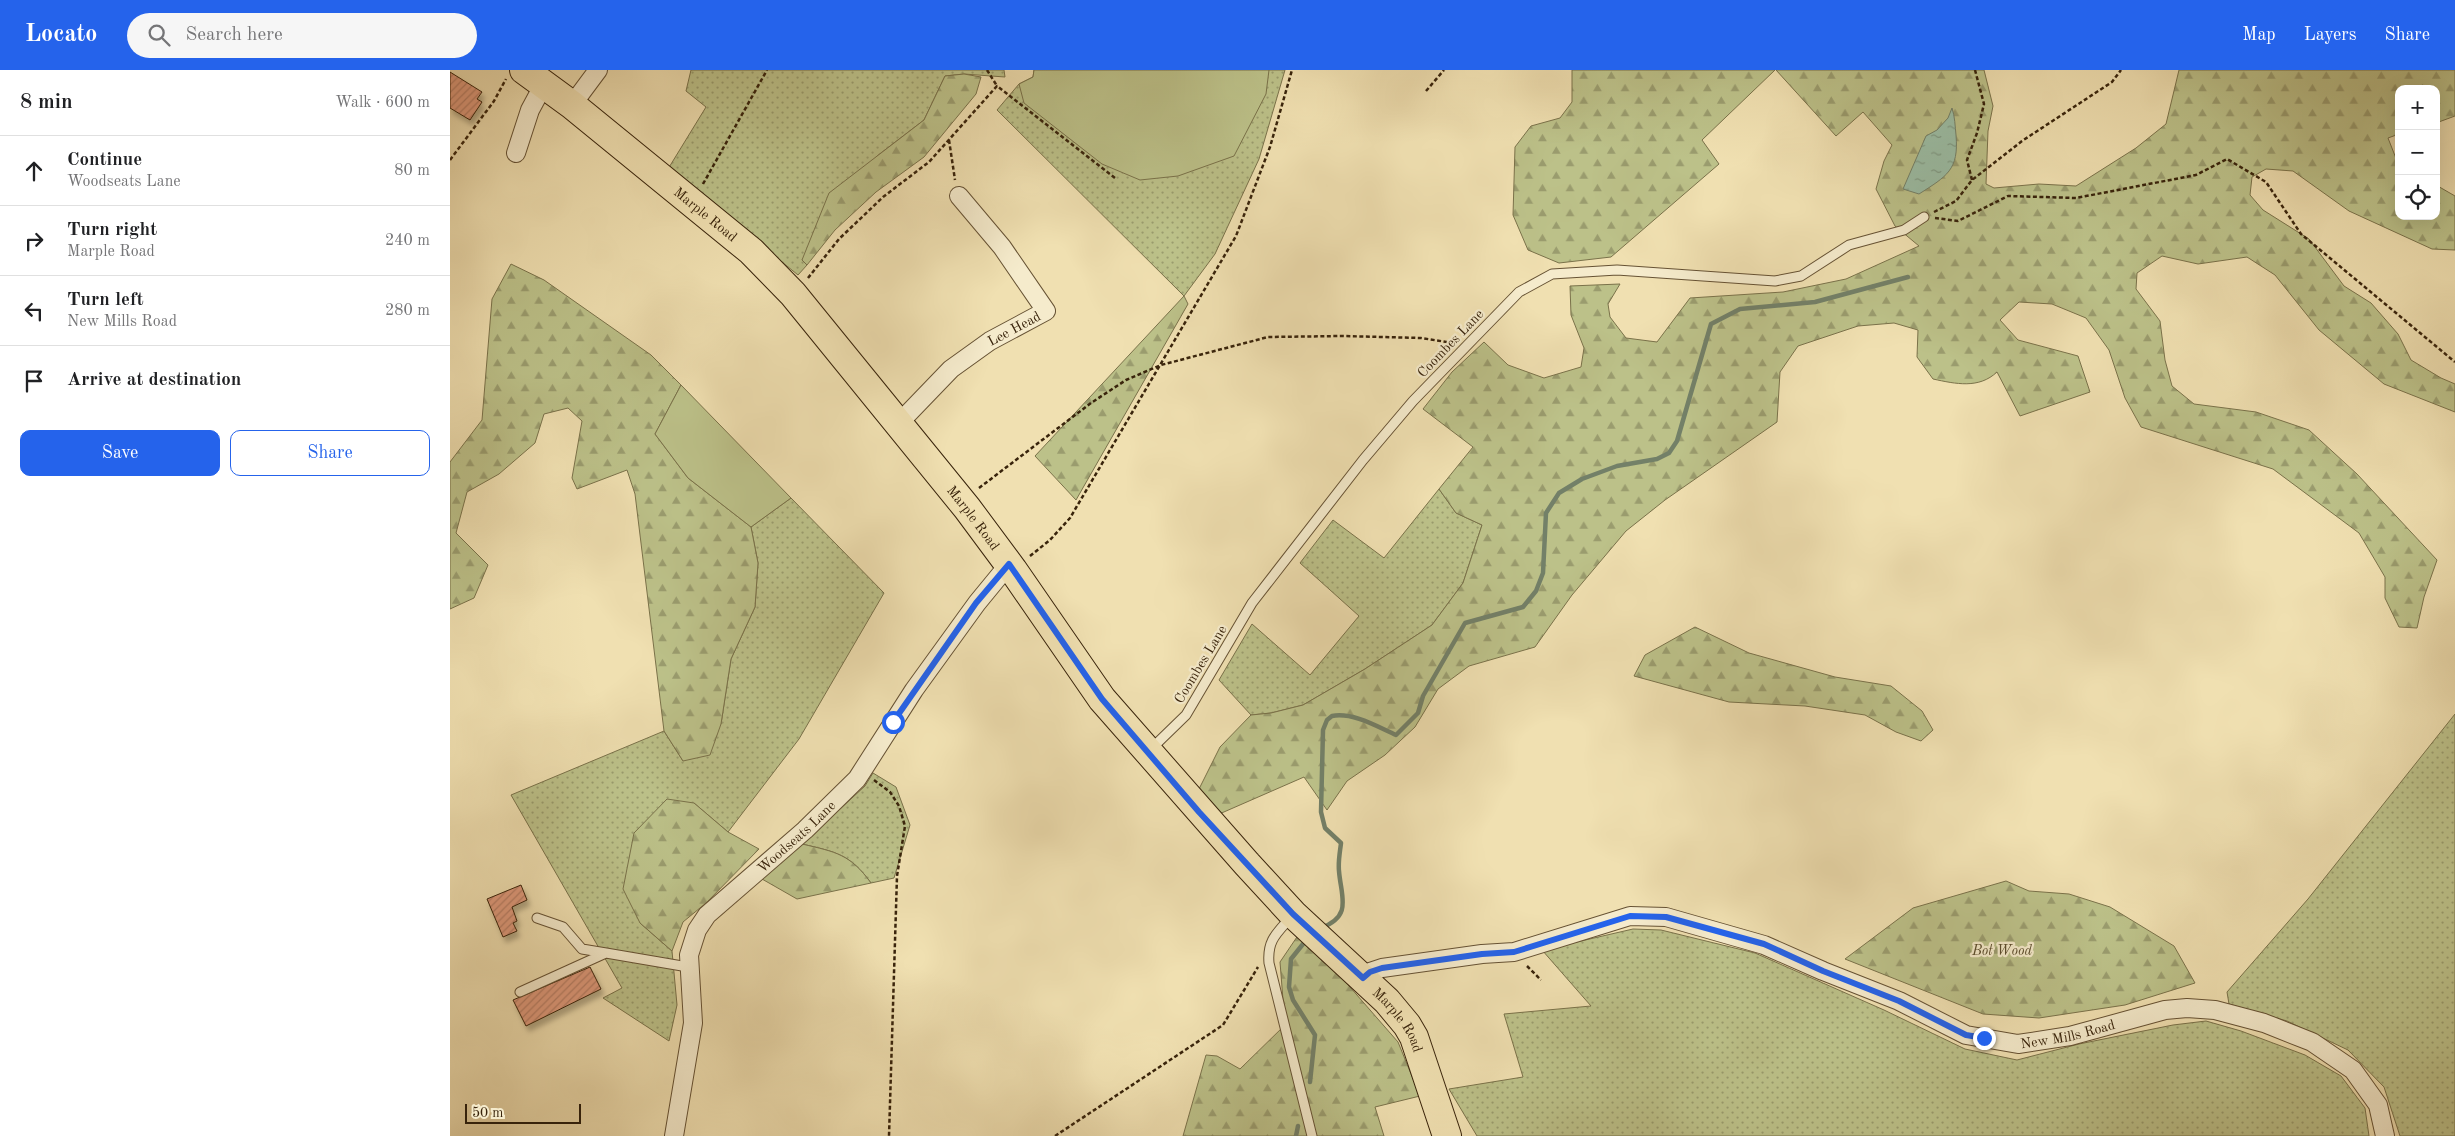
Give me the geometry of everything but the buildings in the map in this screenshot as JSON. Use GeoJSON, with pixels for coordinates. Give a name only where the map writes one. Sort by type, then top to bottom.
{"type":"FeatureCollection","features":[{"type":"Feature","properties":{"kind":"main road","name":"Marple Road"},"geometry":{"type":"LineString","coordinates":[[525,77],[572,105],[694,203],[751,251],[793,294],[964,503],[1011,567],[1102,699],[1147,753],[1199,812],[1300,920],[1387,1001],[1407,1025],[1414,1037],[1447,1136]]}},
{"type":"Feature","properties":{"kind":"street"},"geometry":{"type":"LineString","coordinates":[[572,105],[598,70]]}},
{"type":"Feature","properties":{"kind":"street"},"geometry":{"type":"LineString","coordinates":[[516,152],[530,110],[525,77]]}},
{"type":"Feature","properties":{"kind":"street","name":"Lee Head"},"geometry":{"type":"LineString","coordinates":[[899,422],[951,369],[990,341],[1046,311],[1002,247],[959,196]]}},
{"type":"Feature","properties":{"kind":"street","name":"Woodseats Lane"},"geometry":{"type":"LineString","coordinates":[[674,1136],[693,1023],[688,967],[691,944],[708,916],[805,830],[857,779],[914,690],[976,603],[1011,567]]}},
{"type":"Feature","properties":{"kind":"street","name":"New Mills Road"},"geometry":{"type":"LineString","coordinates":[[1363,978],[1370,972],[1382,968],[1482,954],[1514,952],[1630,916],[1666,917],[1764,944],[1823,971],[1899,1001],[1966,1035],[2018,1044],[2070,1036],[2165,1010],[2187,1008],[2215,1010],[2264,1023],[2312,1042],[2353,1070],[2378,1105],[2385,1136]]}},
{"type":"Feature","properties":{"kind":"lane","name":"Coombes Lane"},"geometry":{"type":"LineString","coordinates":[[1147,753],[1186,715],[1252,603],[1303,535],[1413,401],[1519,292],[1552,274],[1617,270],[1774,281],[1802,276],[1849,245],[1904,230],[1924,217]]}},
{"type":"Feature","properties":{"kind":"lane"},"geometry":{"type":"LineString","coordinates":[[537,918],[563,927],[582,948],[688,967]]}},
{"type":"Feature","properties":{"kind":"lane"},"geometry":{"type":"LineString","coordinates":[[1300,920],[1271,941],[1268,950],[1273,982],[1312,1136]]}},
{"type":"Feature","properties":{"kind":"lane"},"geometry":{"type":"LineString","coordinates":[[520,992],[606,953]]}},
{"type":"Feature","properties":{"kind":"path"},"geometry":{"type":"LineString","coordinates":[[694,203],[710,168],[767,70]]}},
{"type":"Feature","properties":{"kind":"path"},"geometry":{"type":"LineString","coordinates":[[987,70],[997,86],[1115,178]]}},
{"type":"Feature","properties":{"kind":"path"},"geometry":{"type":"LineString","coordinates":[[1011,567],[1050,540],[1070,518],[1236,236],[1270,147],[1292,70]]}},
{"type":"Feature","properties":{"kind":"path"},"geometry":{"type":"LineString","coordinates":[[1426,91],[1444,70]]}},
{"type":"Feature","properties":{"kind":"path"},"geometry":{"type":"LineString","coordinates":[[1972,180],[1967,160],[1977,133],[1984,104],[1975,70]]}},
{"type":"Feature","properties":{"kind":"path"},"geometry":{"type":"LineString","coordinates":[[1924,217],[1956,200],[1972,180],[2022,141],[2112,82],[2121,70]]}},
{"type":"Feature","properties":{"kind":"path"},"geometry":{"type":"LineString","coordinates":[[450,160],[494,101],[525,77]]}},
{"type":"Feature","properties":{"kind":"path"},"geometry":{"type":"LineString","coordinates":[[793,294],[839,239],[884,196],[929,162],[997,86]]}},
{"type":"Feature","properties":{"kind":"path"},"geometry":{"type":"LineString","coordinates":[[949,140],[959,196]]}},
{"type":"Feature","properties":{"kind":"path"},"geometry":{"type":"LineString","coordinates":[[1924,217],[1958,221],[2008,196],[2076,198],[2196,175],[2227,159],[2266,182],[2301,234],[2455,362]]}},
{"type":"Feature","properties":{"kind":"path"},"geometry":{"type":"LineString","coordinates":[[964,503],[990,478],[1090,402],[1126,380],[1161,365],[1268,338],[1342,336],[1421,338],[1467,344]]}},
{"type":"Feature","properties":{"kind":"path"},"geometry":{"type":"LineString","coordinates":[[862,771],[890,792],[899,806],[905,826],[897,876],[889,1136]]}},
{"type":"Feature","properties":{"kind":"path"},"geometry":{"type":"LineString","coordinates":[[1055,1136],[1223,1025],[1268,950]]}},
{"type":"Feature","properties":{"kind":"green space"},"geometry":{"type":"Polygon","coordinates":[[[691,70],[1004,70],[1005,77],[964,74],[945,76],[924,120],[877,156],[802,260],[807,265],[798,275],[668,169],[706,107],[686,91],[691,70]]]}},
{"type":"Feature","properties":{"kind":"green space"},"geometry":{"type":"Polygon","coordinates":[[[1034,70],[1285,70],[1259,159],[1215,254],[1184,296],[997,110],[1019,84],[1033,77],[1034,70]]]}},
{"type":"Feature","properties":{"kind":"green space"},"geometry":{"type":"Polygon","coordinates":[[[1034,70],[1269,70],[1266,94],[1234,156],[1178,176],[1140,180],[1102,164],[1024,103],[1019,84],[1033,77],[1034,70]]]}},
{"type":"Feature","properties":{"kind":"green space"},"geometry":{"type":"Polygon","coordinates":[[[1572,70],[1775,70],[1702,140],[1719,164],[1611,257],[1559,263],[1528,250],[1513,215],[1515,147],[1531,126],[1560,118],[1572,102],[1572,70]]]}},
{"type":"Feature","properties":{"kind":"green space"},"geometry":{"type":"Polygon","coordinates":[[[1776,70],[1984,70],[1993,106],[1988,131],[1986,184],[1994,188],[2039,184],[2076,186],[2136,148],[2166,124],[2179,70],[2455,70],[2455,116],[2440,122],[2440,85],[2395,85],[2395,135],[2388,138],[2395,156],[2395,220],[2440,220],[2440,187],[2455,196],[2455,250],[2432,249],[2349,211],[2293,171],[2266,169],[2252,177],[2250,195],[2263,210],[2309,239],[2344,286],[2371,303],[2398,334],[2411,360],[2455,384],[2455,412],[2384,384],[2319,330],[2275,275],[2247,257],[2198,264],[2162,256],[2137,273],[2136,289],[2160,321],[2165,360],[2172,386],[2194,404],[2256,412],[2309,430],[2357,474],[2437,560],[2424,597],[2417,628],[2399,627],[2385,598],[2385,577],[2359,533],[2273,469],[2141,427],[2125,398],[2109,350],[2086,318],[2052,304],[2019,302],[2000,320],[2018,340],[2078,356],[2090,392],[2020,416],[1997,372],[1983,381],[1967,384],[1933,379],[1917,357],[1918,330],[1894,323],[1858,326],[1798,346],[1780,372],[1777,422],[1665,500],[1626,531],[1572,595],[1535,647],[1469,666],[1438,689],[1415,727],[1385,755],[1347,781],[1327,810],[1304,777],[1217,815],[1197,793],[1220,747],[1251,715],[1271,713],[1303,705],[1365,669],[1432,625],[1463,583],[1482,525],[1456,513],[1439,489],[1473,447],[1423,409],[1452,372],[1484,342],[1508,365],[1544,378],[1581,367],[1584,348],[1571,315],[1570,286],[1620,284],[1608,304],[1610,317],[1626,338],[1657,342],[1690,298],[1783,292],[1846,279],[1919,246],[1895,226],[1876,189],[1884,161],[1892,145],[1863,112],[1836,136],[1776,70]]]}},
{"type":"Feature","properties":{"kind":"green space"},"geometry":{"type":"Polygon","coordinates":[[[964,74],[981,77],[976,94],[924,157],[876,192],[835,230],[807,265],[802,260],[829,193],[924,120],[945,76],[964,74]]]}},
{"type":"Feature","properties":{"kind":"green space"},"geometry":{"type":"Polygon","coordinates":[[[511,264],[544,280],[651,355],[681,385],[655,434],[688,478],[751,527],[758,563],[755,607],[731,659],[721,724],[710,755],[683,761],[664,731],[635,494],[627,470],[577,489],[572,478],[582,421],[568,408],[544,414],[535,443],[499,474],[467,492],[456,533],[488,565],[474,598],[450,609],[450,462],[482,420],[492,299],[511,264]]]}},
{"type":"Feature","properties":{"kind":"green space"},"geometry":{"type":"Polygon","coordinates":[[[1184,296],[1188,304],[1076,500],[1035,456],[1184,296]]]}},
{"type":"Feature","properties":{"kind":"green space"},"geometry":{"type":"Polygon","coordinates":[[[681,385],[791,498],[751,527],[688,478],[655,434],[681,385]]]}},
{"type":"Feature","properties":{"kind":"green space"},"geometry":{"type":"Polygon","coordinates":[[[1439,489],[1456,513],[1482,525],[1463,583],[1432,625],[1365,669],[1303,705],[1271,713],[1251,715],[1219,680],[1252,624],[1310,675],[1359,616],[1300,563],[1333,520],[1384,558],[1439,489]]]}},
{"type":"Feature","properties":{"kind":"green space"},"geometry":{"type":"Polygon","coordinates":[[[791,498],[884,593],[799,739],[728,832],[694,803],[640,923],[672,951],[677,1005],[669,1041],[603,998],[622,988],[511,795],[664,731],[683,761],[721,724],[731,659],[755,607],[758,563],[751,527],[791,498]]]}},
{"type":"Feature","properties":{"kind":"green space"},"geometry":{"type":"Polygon","coordinates":[[[1695,627],[1749,653],[1835,677],[1891,686],[1922,711],[1933,730],[1921,741],[1896,732],[1865,715],[1805,706],[1729,702],[1634,676],[1645,655],[1695,627]]]}},
{"type":"Feature","properties":{"kind":"green space"},"geometry":{"type":"Polygon","coordinates":[[[2455,714],[2455,1136],[2400,1136],[2384,1087],[2348,1050],[2287,1021],[2229,1004],[2227,992],[2308,899],[2455,714]]]}},
{"type":"Feature","properties":{"kind":"green space"},"geometry":{"type":"Polygon","coordinates":[[[873,773],[896,787],[910,825],[894,878],[871,883],[849,860],[833,852],[802,844],[865,786],[873,773]]]}},
{"type":"Feature","properties":{"kind":"green space"},"geometry":{"type":"Polygon","coordinates":[[[667,799],[694,803],[728,832],[759,849],[706,903],[683,922],[672,951],[640,923],[623,889],[634,833],[667,799]]]}},
{"type":"Feature","properties":{"kind":"green space"},"geometry":{"type":"Polygon","coordinates":[[[802,844],[833,852],[849,860],[871,883],[797,899],[762,879],[802,844]]]}},
{"type":"Feature","properties":{"kind":"green space","name":"Bot Wood"},"geometry":{"type":"Polygon","coordinates":[[[2006,881],[2029,891],[2069,894],[2110,907],[2174,946],[2195,983],[2125,1005],[2039,1018],[1983,1014],[1845,959],[1913,908],[2006,881]]]}},
{"type":"Feature","properties":{"kind":"green space"},"geometry":{"type":"Polygon","coordinates":[[[1633,929],[1661,930],[1755,953],[1884,1010],[1965,1049],[2017,1060],[2079,1044],[2173,1025],[2206,1021],[2241,1031],[2305,1055],[2341,1076],[2365,1108],[2369,1136],[1477,1136],[1449,1089],[1523,1077],[1504,1014],[1591,1006],[1542,950],[1633,929]]]}},
{"type":"Feature","properties":{"kind":"green space"},"geometry":{"type":"Polygon","coordinates":[[[1301,931],[1398,1042],[1420,1096],[1375,1107],[1384,1136],[1183,1136],[1206,1055],[1217,1056],[1240,1069],[1285,1025],[1280,962],[1301,931]]]}},
{"type":"Feature","properties":{"kind":"water"},"geometry":{"type":"Polygon","coordinates":[[[1952,108],[1955,122],[1956,147],[1953,164],[1949,171],[1944,177],[1919,194],[1903,189],[1926,136],[1937,130],[1948,118],[1952,108]]]}},
{"type":"Feature","properties":{"kind":"waterway"},"geometry":{"type":"LineString","coordinates":[[1321,928],[1338,918],[1343,905],[1339,867],[1341,843],[1325,828],[1321,812],[1323,730],[1327,720],[1332,716],[1348,716],[1365,721],[1396,735],[1418,713],[1423,696],[1465,623],[1523,607],[1536,591],[1543,573],[1546,513],[1559,493],[1582,479],[1617,466],[1657,459],[1669,453],[1677,441],[1711,324],[1740,309],[1815,302],[1908,277]]}},
{"type":"Feature","properties":{"kind":"waterway"},"geometry":{"type":"LineString","coordinates":[[1307,939],[1291,959],[1289,987],[1293,1000],[1315,1035],[1310,1082]]}},
{"type":"Feature","properties":{"kind":"waterway"},"geometry":{"type":"LineString","coordinates":[[1296,1136],[1298,1126]]}},
{"type":"Feature","properties":{"kind":"route"},"geometry":{"type":"LineString","coordinates":[[893,722],[976,603],[1009,564],[1060,642],[1102,699],[1199,812],[1293,914],[1363,978],[1370,972],[1382,968],[1482,954],[1514,952],[1630,916],[1666,917],[1764,944],[1823,971],[1899,1001],[1966,1035],[1984,1038]]}}]}
